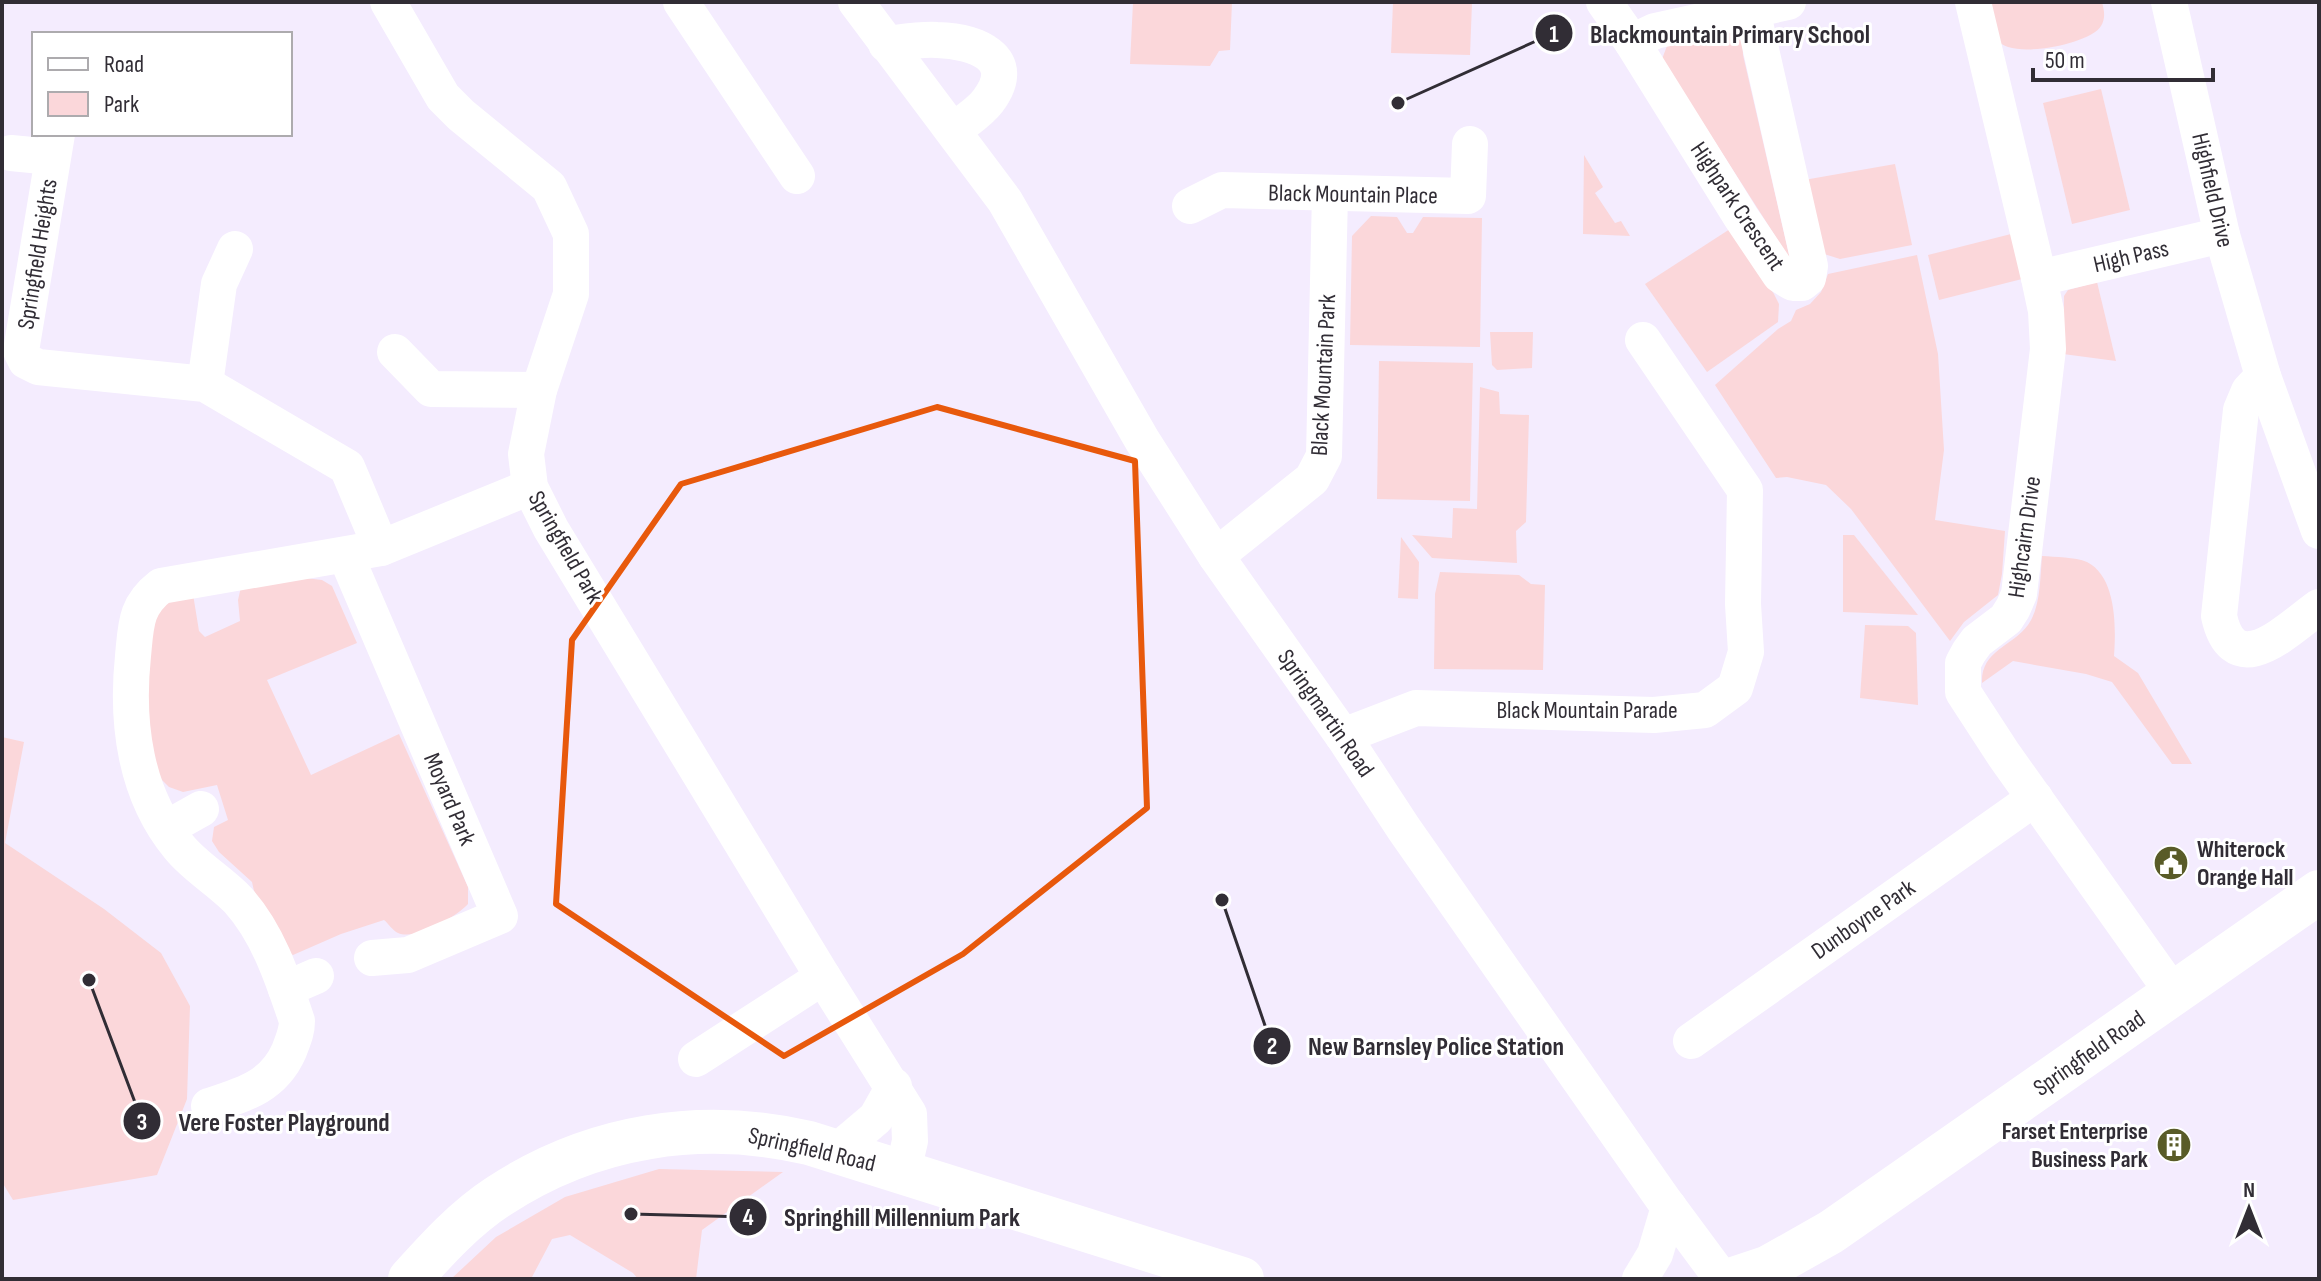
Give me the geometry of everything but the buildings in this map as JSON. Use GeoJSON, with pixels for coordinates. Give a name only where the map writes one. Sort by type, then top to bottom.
{"type":"FeatureCollection","features":[{"type":"Feature","properties":{"kind":"highway","name":"Springfield Road"},"geometry":{"type":"LineString","coordinates":[[1733,1279],[1769,1267],[1831,1232],[2319,892]]}},
{"type":"Feature","properties":{"kind":"highway","name":"Springfield Road"},"geometry":{"type":"LineString","coordinates":[[410,1279],[450,1237],[498,1197],[562,1162],[636,1138],[709,1130],[757,1132],[837,1151],[1242,1279]]}},
{"type":"Feature","properties":{"kind":"street","name":"Springfield Park"},"geometry":{"type":"LineString","coordinates":[[388,2],[443,97],[549,187],[571,234],[571,294],[539,390],[526,454],[530,487],[551,529],[823,977],[894,1086],[909,1114],[910,1141],[903,1171]]}},
{"type":"Feature","properties":{"kind":"street"},"geometry":{"type":"LineString","coordinates":[[681,2],[797,176]]}},
{"type":"Feature","properties":{"kind":"street","name":"Springmartin Road"},"geometry":{"type":"LineString","coordinates":[[856,2],[1005,201],[1142,440],[1216,556],[1343,736],[1404,829],[1722,1279]]}},
{"type":"Feature","properties":{"kind":"street","name":"Highpark Crescent"},"geometry":{"type":"LineString","coordinates":[[1604,2],[1780,275],[1793,283],[1802,283],[1808,278],[1810,266],[1772,5],[1655,31],[1632,42]]}},
{"type":"Feature","properties":{"kind":"street","name":"Highcairn Drive"},"geometry":{"type":"LineString","coordinates":[[1973,2],[2039,278],[2046,311],[2048,349],[2019,594],[2006,619],[1977,641],[1969,652],[1963,663],[1963,692],[2173,993]]}},
{"type":"Feature","properties":{"kind":"street","name":"Highfield Drive"},"geometry":{"type":"LineString","coordinates":[[2169,2],[2222,235],[2263,376],[2319,531]]}},
{"type":"Feature","properties":{"kind":"street"},"geometry":{"type":"LineString","coordinates":[[886,44],[937,40],[980,47],[994,60],[999,71],[995,89],[986,104],[954,130]]}},
{"type":"Feature","properties":{"kind":"street","name":"Black Mountain Place"},"geometry":{"type":"LineString","coordinates":[[1190,206],[1222,190],[1468,196],[1470,144]]}},
{"type":"Feature","properties":{"kind":"street","name":"Springfield Heights"},"geometry":{"type":"LineString","coordinates":[[11,153],[54,146],[21,351],[26,361],[38,367],[205,384],[347,467],[381,548]]}},
{"type":"Feature","properties":{"kind":"street","name":"Black Mountain Park"},"geometry":{"type":"LineString","coordinates":[[1216,556],[1312,479],[1324,456],[1330,194]]}},
{"type":"Feature","properties":{"kind":"street","name":"High Pass"},"geometry":{"type":"LineString","coordinates":[[2039,278],[2222,235]]}},
{"type":"Feature","properties":{"kind":"street"},"geometry":{"type":"LineString","coordinates":[[205,384],[219,284],[235,249]]}},
{"type":"Feature","properties":{"kind":"street","name":"Black Mountain Parade"},"geometry":{"type":"LineString","coordinates":[[1343,736],[1416,708],[1654,715],[1705,710],[1735,688],[1746,652],[1743,604],[1745,490],[1643,340]]}},
{"type":"Feature","properties":{"kind":"street"},"geometry":{"type":"LineString","coordinates":[[395,352],[431,389],[539,390]]}},
{"type":"Feature","properties":{"kind":"street"},"geometry":{"type":"LineString","coordinates":[[2263,376],[2249,391],[2241,410],[2219,616],[2222,630],[2231,643],[2243,649],[2256,650],[2319,607]]}},
{"type":"Feature","properties":{"kind":"street"},"geometry":{"type":"LineString","coordinates":[[209,1106],[247,1094],[266,1083],[285,1058],[297,1031],[301,982],[266,942],[239,901],[179,848],[149,801],[136,758],[129,692],[139,609],[149,595],[161,586],[381,548],[530,487]]}},
{"type":"Feature","properties":{"kind":"street","name":"Moyard Park"},"geometry":{"type":"LineString","coordinates":[[346,556],[500,916],[408,955],[372,958]]}},
{"type":"Feature","properties":{"kind":"street","name":"Dunboyne Park"},"geometry":{"type":"LineString","coordinates":[[1691,1041],[2035,798]]}},
{"type":"Feature","properties":{"kind":"street"},"geometry":{"type":"LineString","coordinates":[[167,828],[201,809]]}},
{"type":"Feature","properties":{"kind":"street"},"geometry":{"type":"LineString","coordinates":[[696,1059],[823,977]]}},
{"type":"Feature","properties":{"kind":"street"},"geometry":{"type":"LineString","coordinates":[[837,1151],[876,1118],[894,1086]]}},
{"type":"Feature","properties":{"kind":"street"},"geometry":{"type":"LineString","coordinates":[[1640,1279],[1655,1254],[1669,1207]]}},
{"type":"Feature","properties":{"kind":"highlighted area"},"geometry":{"type":"Polygon","coordinates":[[[937,407],[1135,461],[1147,808],[963,954],[784,1056],[556,904],[572,640],[681,484],[937,407]]]}},
{"type":"Feature","properties":{"kind":"green space"},"geometry":{"type":"Polygon","coordinates":[[[1133,2],[1232,2],[1230,50],[1219,51],[1210,66],[1130,64],[1133,2]]]}},
{"type":"Feature","properties":{"kind":"green space"},"geometry":{"type":"Polygon","coordinates":[[[1393,2],[1472,3],[1470,55],[1391,53],[1393,2]]]}},
{"type":"Feature","properties":{"kind":"green space"},"geometry":{"type":"Polygon","coordinates":[[[1990,2],[2102,2],[2104,17],[2094,33],[2082,39],[2049,48],[2016,49],[1997,39],[1990,2]]]}},
{"type":"Feature","properties":{"kind":"green space"},"geometry":{"type":"Polygon","coordinates":[[[1728,28],[1742,42],[1790,259],[1662,59],[1667,46],[1728,28]]]}},
{"type":"Feature","properties":{"kind":"green space"},"geometry":{"type":"Polygon","coordinates":[[[2101,89],[2130,210],[2072,224],[2043,103],[2101,89]]]}},
{"type":"Feature","properties":{"kind":"green space"},"geometry":{"type":"Polygon","coordinates":[[[1584,155],[1603,187],[1595,193],[1615,223],[1621,221],[1630,236],[1583,234],[1584,155]]]}},
{"type":"Feature","properties":{"kind":"green space"},"geometry":{"type":"Polygon","coordinates":[[[1895,164],[1912,245],[1840,259],[1821,253],[1804,180],[1895,164]]]}},
{"type":"Feature","properties":{"kind":"green space"},"geometry":{"type":"Polygon","coordinates":[[[1371,216],[1397,217],[1407,233],[1413,233],[1423,217],[1482,218],[1480,347],[1350,345],[1352,236],[1371,216]]]}},
{"type":"Feature","properties":{"kind":"green space"},"geometry":{"type":"Polygon","coordinates":[[[1730,229],[1774,294],[1779,304],[1778,322],[1707,372],[1645,284],[1730,229]]]}},
{"type":"Feature","properties":{"kind":"green space"},"geometry":{"type":"Polygon","coordinates":[[[2011,234],[2022,279],[1939,300],[1928,255],[2011,234]]]}},
{"type":"Feature","properties":{"kind":"green space"},"geometry":{"type":"Polygon","coordinates":[[[1917,255],[1938,354],[1944,450],[1935,520],[2005,531],[1998,595],[1964,622],[1950,641],[1851,509],[1826,485],[1787,477],[1776,478],[1715,385],[1791,321],[1796,310],[1810,304],[1821,292],[1828,274],[1917,255]]]}},
{"type":"Feature","properties":{"kind":"green space"},"geometry":{"type":"Polygon","coordinates":[[[2097,282],[2116,361],[2063,354],[2064,296],[2068,290],[2097,282]]]}},
{"type":"Feature","properties":{"kind":"green space"},"geometry":{"type":"Polygon","coordinates":[[[1490,332],[1533,332],[1532,368],[1497,370],[1492,365],[1490,332]]]}},
{"type":"Feature","properties":{"kind":"green space"},"geometry":{"type":"Polygon","coordinates":[[[1379,361],[1473,363],[1470,501],[1377,499],[1379,361]]]}},
{"type":"Feature","properties":{"kind":"green space"},"geometry":{"type":"Polygon","coordinates":[[[1480,387],[1499,392],[1500,414],[1529,415],[1526,522],[1516,531],[1517,563],[1432,558],[1412,535],[1452,538],[1453,508],[1477,509],[1480,387]]]}},
{"type":"Feature","properties":{"kind":"green space"},"geometry":{"type":"Polygon","coordinates":[[[1843,535],[1854,535],[1918,615],[1843,612],[1843,535]]]}},
{"type":"Feature","properties":{"kind":"green space"},"geometry":{"type":"Polygon","coordinates":[[[1401,537],[1419,562],[1418,599],[1398,598],[1401,537]]]}},
{"type":"Feature","properties":{"kind":"green space"},"geometry":{"type":"Polygon","coordinates":[[[2042,556],[2071,558],[2087,562],[2097,569],[2104,579],[2112,604],[2114,656],[2138,673],[2192,764],[2172,764],[2112,682],[2086,674],[2013,661],[1982,683],[1983,672],[1992,656],[2021,632],[2032,618],[2039,592],[2042,556]]]}},
{"type":"Feature","properties":{"kind":"green space"},"geometry":{"type":"Polygon","coordinates":[[[1440,572],[1519,575],[1531,584],[1545,585],[1543,670],[1434,669],[1435,594],[1440,572]]]}},
{"type":"Feature","properties":{"kind":"green space"},"geometry":{"type":"Polygon","coordinates":[[[305,578],[322,580],[332,586],[357,643],[267,680],[311,775],[399,734],[468,887],[468,904],[445,921],[415,934],[398,933],[384,920],[293,955],[282,948],[252,882],[219,852],[212,841],[214,827],[228,820],[217,785],[183,792],[169,787],[159,777],[145,736],[150,618],[174,590],[192,588],[199,631],[205,637],[240,621],[238,600],[241,587],[305,578]]]}},
{"type":"Feature","properties":{"kind":"green space"},"geometry":{"type":"Polygon","coordinates":[[[1865,625],[1908,626],[1916,633],[1918,705],[1860,698],[1865,625]]]}},
{"type":"Feature","properties":{"kind":"green space"},"geometry":{"type":"Polygon","coordinates":[[[2,737],[24,742],[5,843],[104,909],[161,953],[190,1006],[187,1099],[157,1175],[13,1200],[2,1182],[2,737]]]}},
{"type":"Feature","properties":{"kind":"green space"},"geometry":{"type":"Polygon","coordinates":[[[659,1169],[783,1172],[702,1230],[696,1279],[638,1279],[570,1235],[552,1239],[531,1279],[451,1279],[496,1237],[565,1197],[659,1169]]]}},
{"type":"Feature","properties":{"kind":"place","name":"Blackmountain Primary School"},"geometry":{"type":"Point","coordinates":[1398,103]}},
{"type":"Feature","properties":{"kind":"place","name":"Whiterock Orange Hall"},"geometry":{"type":"Point","coordinates":[2171,863]}},
{"type":"Feature","properties":{"kind":"place","name":"New Barnsley Police Station"},"geometry":{"type":"Point","coordinates":[1222,900]}},
{"type":"Feature","properties":{"kind":"place","name":"Vere Foster Playground"},"geometry":{"type":"Point","coordinates":[89,980]}},
{"type":"Feature","properties":{"kind":"place","name":"Farset Enterprise Business Park"},"geometry":{"type":"Point","coordinates":[2174,1145]}},
{"type":"Feature","properties":{"kind":"place","name":"Springhill Millennium Park"},"geometry":{"type":"Point","coordinates":[631,1214]}}]}
